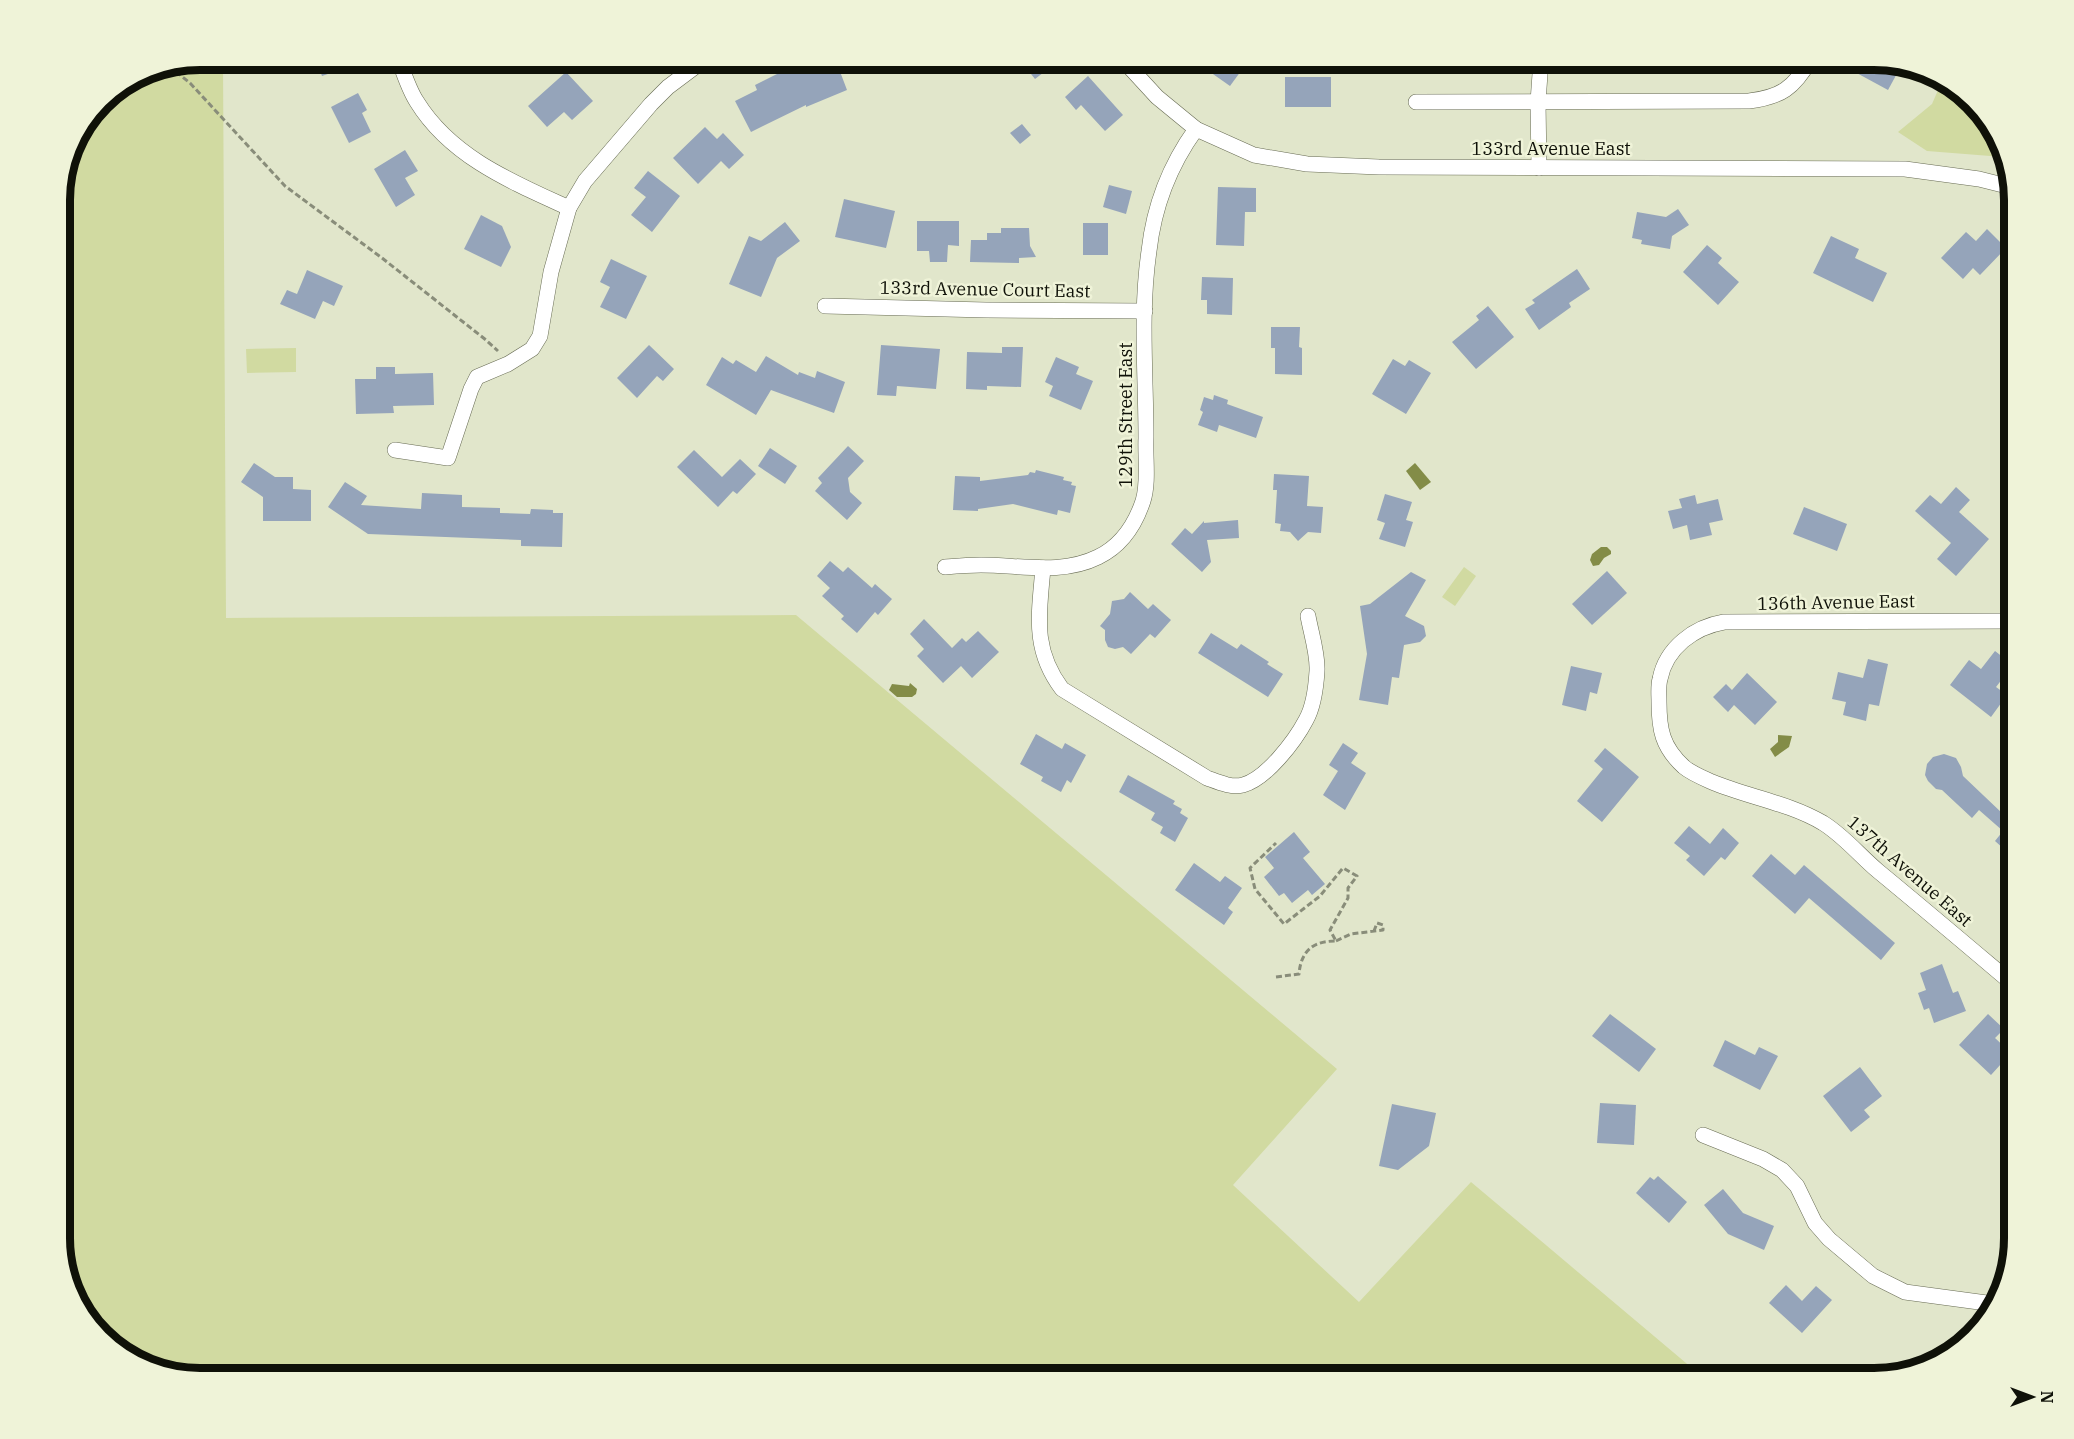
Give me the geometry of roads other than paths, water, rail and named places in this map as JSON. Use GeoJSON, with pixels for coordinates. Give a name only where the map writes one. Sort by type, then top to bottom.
{"type":"FeatureCollection","features":[{"type":"Feature","properties":{"kind":"street"},"geometry":{"type":"LineString","coordinates":[[404,71],[416,101],[435,128],[454,146],[520,186],[569,208]]}},
{"type":"Feature","properties":{"kind":"street"},"geometry":{"type":"LineString","coordinates":[[395,450],[448,458],[477,377],[510,363],[532,349],[540,336],[548,289],[569,208],[585,181],[651,104],[689,71]]}},
{"type":"Feature","properties":{"kind":"street","name":"133rd Avenue East"},"geometry":{"type":"LineString","coordinates":[[1133,71],[1157,97],[1196,129],[1254,154],[1307,164],[1380,167],[1905,169],[1979,179],[2002,185]]}},
{"type":"Feature","properties":{"kind":"street"},"geometry":{"type":"LineString","coordinates":[[1539,168],[1538,102],[1540,71]]}},
{"type":"Feature","properties":{"kind":"street"},"geometry":{"type":"LineString","coordinates":[[1416,102],[1749,101],[1770,98],[1794,84],[1803,71]]}},
{"type":"Feature","properties":{"kind":"street","name":"129th Street East"},"geometry":{"type":"LineString","coordinates":[[945,567],[980,565],[1042,568],[1082,563],[1111,550],[1131,528],[1144,493],[1146,405],[1144,311],[1149,251],[1161,198],[1170,172],[1196,129]]}},
{"type":"Feature","properties":{"kind":"street","name":"133rd Avenue Court East"},"geometry":{"type":"LineString","coordinates":[[825,306],[1144,311]]}},
{"type":"Feature","properties":{"kind":"street"},"geometry":{"type":"LineString","coordinates":[[1042,568],[1039,628],[1043,655],[1051,674],[1062,689],[1207,778],[1224,784],[1241,785],[1263,775],[1294,739],[1307,718],[1316,688],[1318,667],[1308,616]]}},
{"type":"Feature","properties":{"kind":"street","name":"136th Avenue East"},"geometry":{"type":"LineString","coordinates":[[1670,656],[1687,636],[1712,624],[1724,622],[2004,621]]}},
{"type":"Feature","properties":{"kind":"street","name":"137th Avenue East"},"geometry":{"type":"LineString","coordinates":[[1670,656],[1659,680],[1660,730],[1672,753],[1685,768],[1732,790],[1786,807],[1820,821],[1841,835],[1866,861],[2004,977]]}},
{"type":"Feature","properties":{"kind":"street"},"geometry":{"type":"LineString","coordinates":[[1702,1135],[1763,1159],[1782,1170],[1797,1186],[1815,1223],[1829,1239],[1873,1276],[1905,1292],[1986,1303]]}}]}
